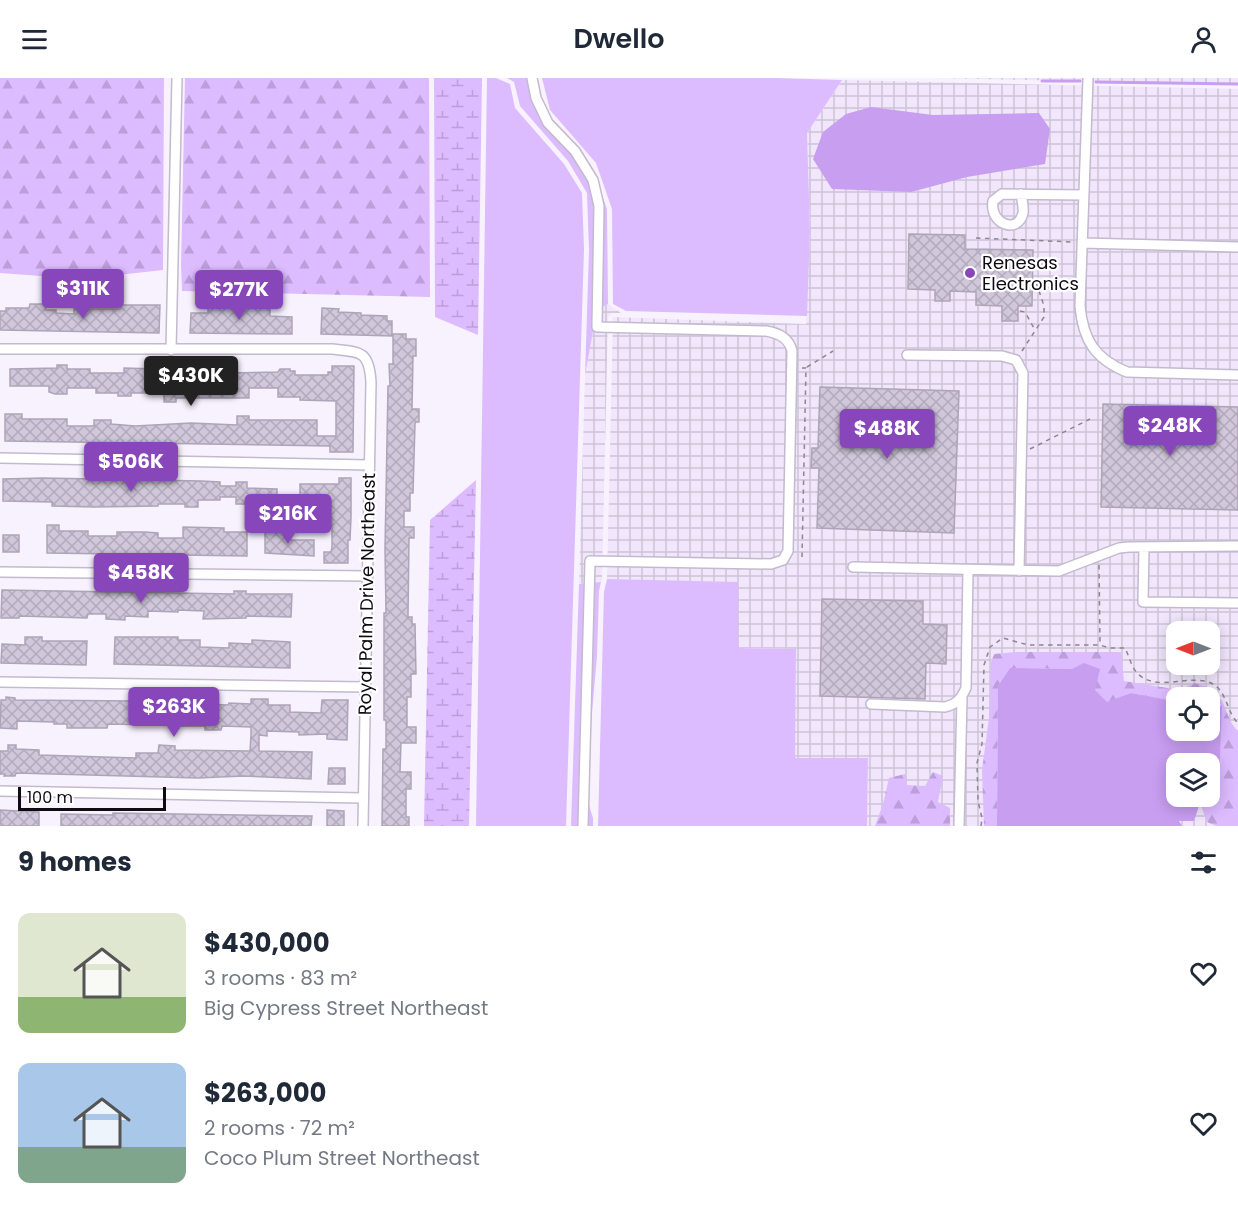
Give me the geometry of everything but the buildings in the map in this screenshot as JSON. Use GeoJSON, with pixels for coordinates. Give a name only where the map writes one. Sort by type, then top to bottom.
{"type":"FeatureCollection","features":[{"type":"Feature","properties":{"kind":"street"},"geometry":{"type":"LineString","coordinates":[[0,349],[171,350],[177,78]]}},
{"type":"Feature","properties":{"kind":"street"},"geometry":{"type":"LineString","coordinates":[[532,78],[536,98],[548,123],[575,151],[593,180],[599,206],[597,327],[774,332],[785,338],[791,346],[788,551],[783,560],[771,564],[590,561],[584,826]]}},
{"type":"Feature","properties":{"kind":"street"},"geometry":{"type":"LineString","coordinates":[[1088,78],[1080,306],[1081,322],[1086,337],[1099,355],[1111,365],[1127,372],[1238,375]]}},
{"type":"Feature","properties":{"kind":"street"},"geometry":{"type":"LineString","coordinates":[[1021,194],[1084,195]]}},
{"type":"Feature","properties":{"kind":"street"},"geometry":{"type":"LineString","coordinates":[[1082,243],[1238,247]]}},
{"type":"Feature","properties":{"kind":"street","name":"Royal Palm Drive Northeast"},"geometry":{"type":"LineString","coordinates":[[171,350],[332,349],[352,351],[363,355],[369,361],[371,382],[363,826]]}},
{"type":"Feature","properties":{"kind":"street"},"geometry":{"type":"LineString","coordinates":[[907,355],[1002,356],[1016,360],[1023,373],[1019,571]]}},
{"type":"Feature","properties":{"kind":"street"},"geometry":{"type":"LineString","coordinates":[[0,458],[369,465]]}},
{"type":"Feature","properties":{"kind":"street"},"geometry":{"type":"LineString","coordinates":[[853,567],[1059,572],[1119,548],[1238,546]]}},
{"type":"Feature","properties":{"kind":"street"},"geometry":{"type":"LineString","coordinates":[[1144,547],[1143,602],[1238,603]]}},
{"type":"Feature","properties":{"kind":"street"},"geometry":{"type":"LineString","coordinates":[[959,826],[962,698],[966,688],[968,570]]}},
{"type":"Feature","properties":{"kind":"street"},"geometry":{"type":"LineString","coordinates":[[0,572],[368,576]]}},
{"type":"Feature","properties":{"kind":"street"},"geometry":{"type":"LineString","coordinates":[[0,682],[366,687]]}},
{"type":"Feature","properties":{"kind":"street"},"geometry":{"type":"LineString","coordinates":[[871,704],[945,707],[962,698]]}},
{"type":"Feature","properties":{"kind":"street"},"geometry":{"type":"LineString","coordinates":[[0,791],[363,798]]}},
{"type":"Feature","properties":{"kind":"path"},"geometry":{"type":"LineString","coordinates":[[976,238],[1082,243]]}},
{"type":"Feature","properties":{"kind":"path"},"geometry":{"type":"LineString","coordinates":[[1016,360],[1044,317],[1044,306],[1035,279]]}},
{"type":"Feature","properties":{"kind":"path"},"geometry":{"type":"LineString","coordinates":[[1020,310],[1024,312],[1035,330]]}},
{"type":"Feature","properties":{"kind":"path"},"geometry":{"type":"LineString","coordinates":[[792,367],[806,368],[833,351]]}},
{"type":"Feature","properties":{"kind":"path"},"geometry":{"type":"LineString","coordinates":[[801,557],[806,368]]}},
{"type":"Feature","properties":{"kind":"path"},"geometry":{"type":"LineString","coordinates":[[1021,454],[1090,419]]}},
{"type":"Feature","properties":{"kind":"path"},"geometry":{"type":"LineString","coordinates":[[1099,556],[1100,645]]}},
{"type":"Feature","properties":{"kind":"path"},"geometry":{"type":"LineString","coordinates":[[981,826],[977,763],[982,744],[984,665],[990,646],[1003,638],[1015,639],[1028,645],[1100,645],[1125,648],[1138,674],[1153,681],[1170,683],[1203,681],[1215,685],[1223,695],[1234,720],[1238,723]]}},
{"type":"Feature","properties":{"kind":"shaded area"},"geometry":{"type":"Polygon","coordinates":[[[935,78],[1238,78],[1238,85],[935,78]]]}},
{"type":"Feature","properties":{"kind":"shaded area"},"geometry":{"type":"Polygon","coordinates":[[[842,80],[1238,89],[1238,826],[867,826],[868,758],[794,759],[796,649],[737,648],[738,583],[607,579],[613,317],[806,324],[810,231],[807,133],[842,80]]]}},
{"type":"Feature","properties":{"kind":"shaded area"},"geometry":{"type":"Polygon","coordinates":[[[871,107],[933,115],[1039,113],[1050,129],[1045,164],[967,177],[911,192],[832,189],[813,159],[823,132],[846,114],[871,107]]]}},
{"type":"Feature","properties":{"kind":"shaded area"},"geometry":{"type":"Polygon","coordinates":[[[608,304],[621,313],[612,313],[608,317],[602,579],[601,582],[579,584],[585,375],[597,310],[608,304]]]}},
{"type":"Feature","properties":{"kind":"shaded area"},"geometry":{"type":"Polygon","coordinates":[[[1084,663],[1100,669],[1095,690],[1107,702],[1131,693],[1166,699],[1166,741],[1220,741],[1220,706],[1222,705],[1220,756],[1220,753],[1166,753],[1166,807],[1199,807],[1194,821],[1179,821],[1182,826],[997,826],[998,686],[1010,668],[1072,669],[1084,663]]]}},
{"type":"Feature","properties":{"kind":"green space"},"geometry":{"type":"Polygon","coordinates":[[[0,78],[164,78],[163,270],[82,279],[0,273],[0,78]]]}},
{"type":"Feature","properties":{"kind":"green space"},"geometry":{"type":"Polygon","coordinates":[[[185,78],[429,78],[430,297],[182,291],[185,78]]]}},
{"type":"Feature","properties":{"kind":"green space"},"geometry":{"type":"Polygon","coordinates":[[[434,78],[482,78],[478,335],[435,317],[434,78]]]}},
{"type":"Feature","properties":{"kind":"green space"},"geometry":{"type":"Polygon","coordinates":[[[487,78],[496,78],[510,84],[515,108],[564,164],[582,193],[584,249],[566,826],[476,826],[487,78]]]}},
{"type":"Feature","properties":{"kind":"green space"},"geometry":{"type":"Polygon","coordinates":[[[507,78],[537,78],[545,111],[591,165],[607,209],[608,304],[597,310],[585,375],[589,250],[587,193],[568,161],[520,106],[514,82],[507,78]]]}},
{"type":"Feature","properties":{"kind":"green space"},"geometry":{"type":"Polygon","coordinates":[[[542,78],[842,80],[807,133],[810,231],[807,316],[626,311],[613,304],[612,209],[596,163],[550,110],[542,78]]]}},
{"type":"Feature","properties":{"kind":"green space"},"geometry":{"type":"Polygon","coordinates":[[[476,480],[469,826],[424,826],[430,520],[476,480]]]}},
{"type":"Feature","properties":{"kind":"green space"},"geometry":{"type":"Polygon","coordinates":[[[607,579],[738,582],[738,648],[796,649],[795,758],[868,758],[867,826],[598,826],[604,592],[607,579]]]}},
{"type":"Feature","properties":{"kind":"green space"},"geometry":{"type":"Polygon","coordinates":[[[601,582],[585,792],[593,818],[593,826],[571,826],[579,584],[601,582]]]}},
{"type":"Feature","properties":{"kind":"green space"},"geometry":{"type":"Polygon","coordinates":[[[1121,652],[1124,681],[1166,688],[1166,699],[1131,693],[1107,703],[1072,669],[1010,668],[998,686],[997,826],[984,826],[982,770],[989,718],[991,662],[994,654],[1121,652]]]}},
{"type":"Feature","properties":{"kind":"green space"},"geometry":{"type":"Polygon","coordinates":[[[1195,683],[1207,687],[1186,687],[1195,683]]]}},
{"type":"Feature","properties":{"kind":"green space"},"geometry":{"type":"Polygon","coordinates":[[[1220,698],[1238,731],[1238,826],[1216,826],[1207,822],[1201,807],[1220,807],[1220,698]]]}},
{"type":"Feature","properties":{"kind":"green space"},"geometry":{"type":"Polygon","coordinates":[[[933,772],[943,776],[938,802],[950,808],[950,826],[875,826],[889,778],[905,774],[907,785],[925,786],[933,772]]]}},
{"type":"Feature","properties":{"kind":"waterway"},"geometry":{"type":"LineString","coordinates":[[1042,81],[1080,81]]}},
{"type":"Feature","properties":{"kind":"waterway"},"geometry":{"type":"LineString","coordinates":[[1096,82],[1238,84]]}},
{"type":"Feature","properties":{"kind":"place","name":"Renesas Electronics"},"geometry":{"type":"Point","coordinates":[970,273]}}]}
